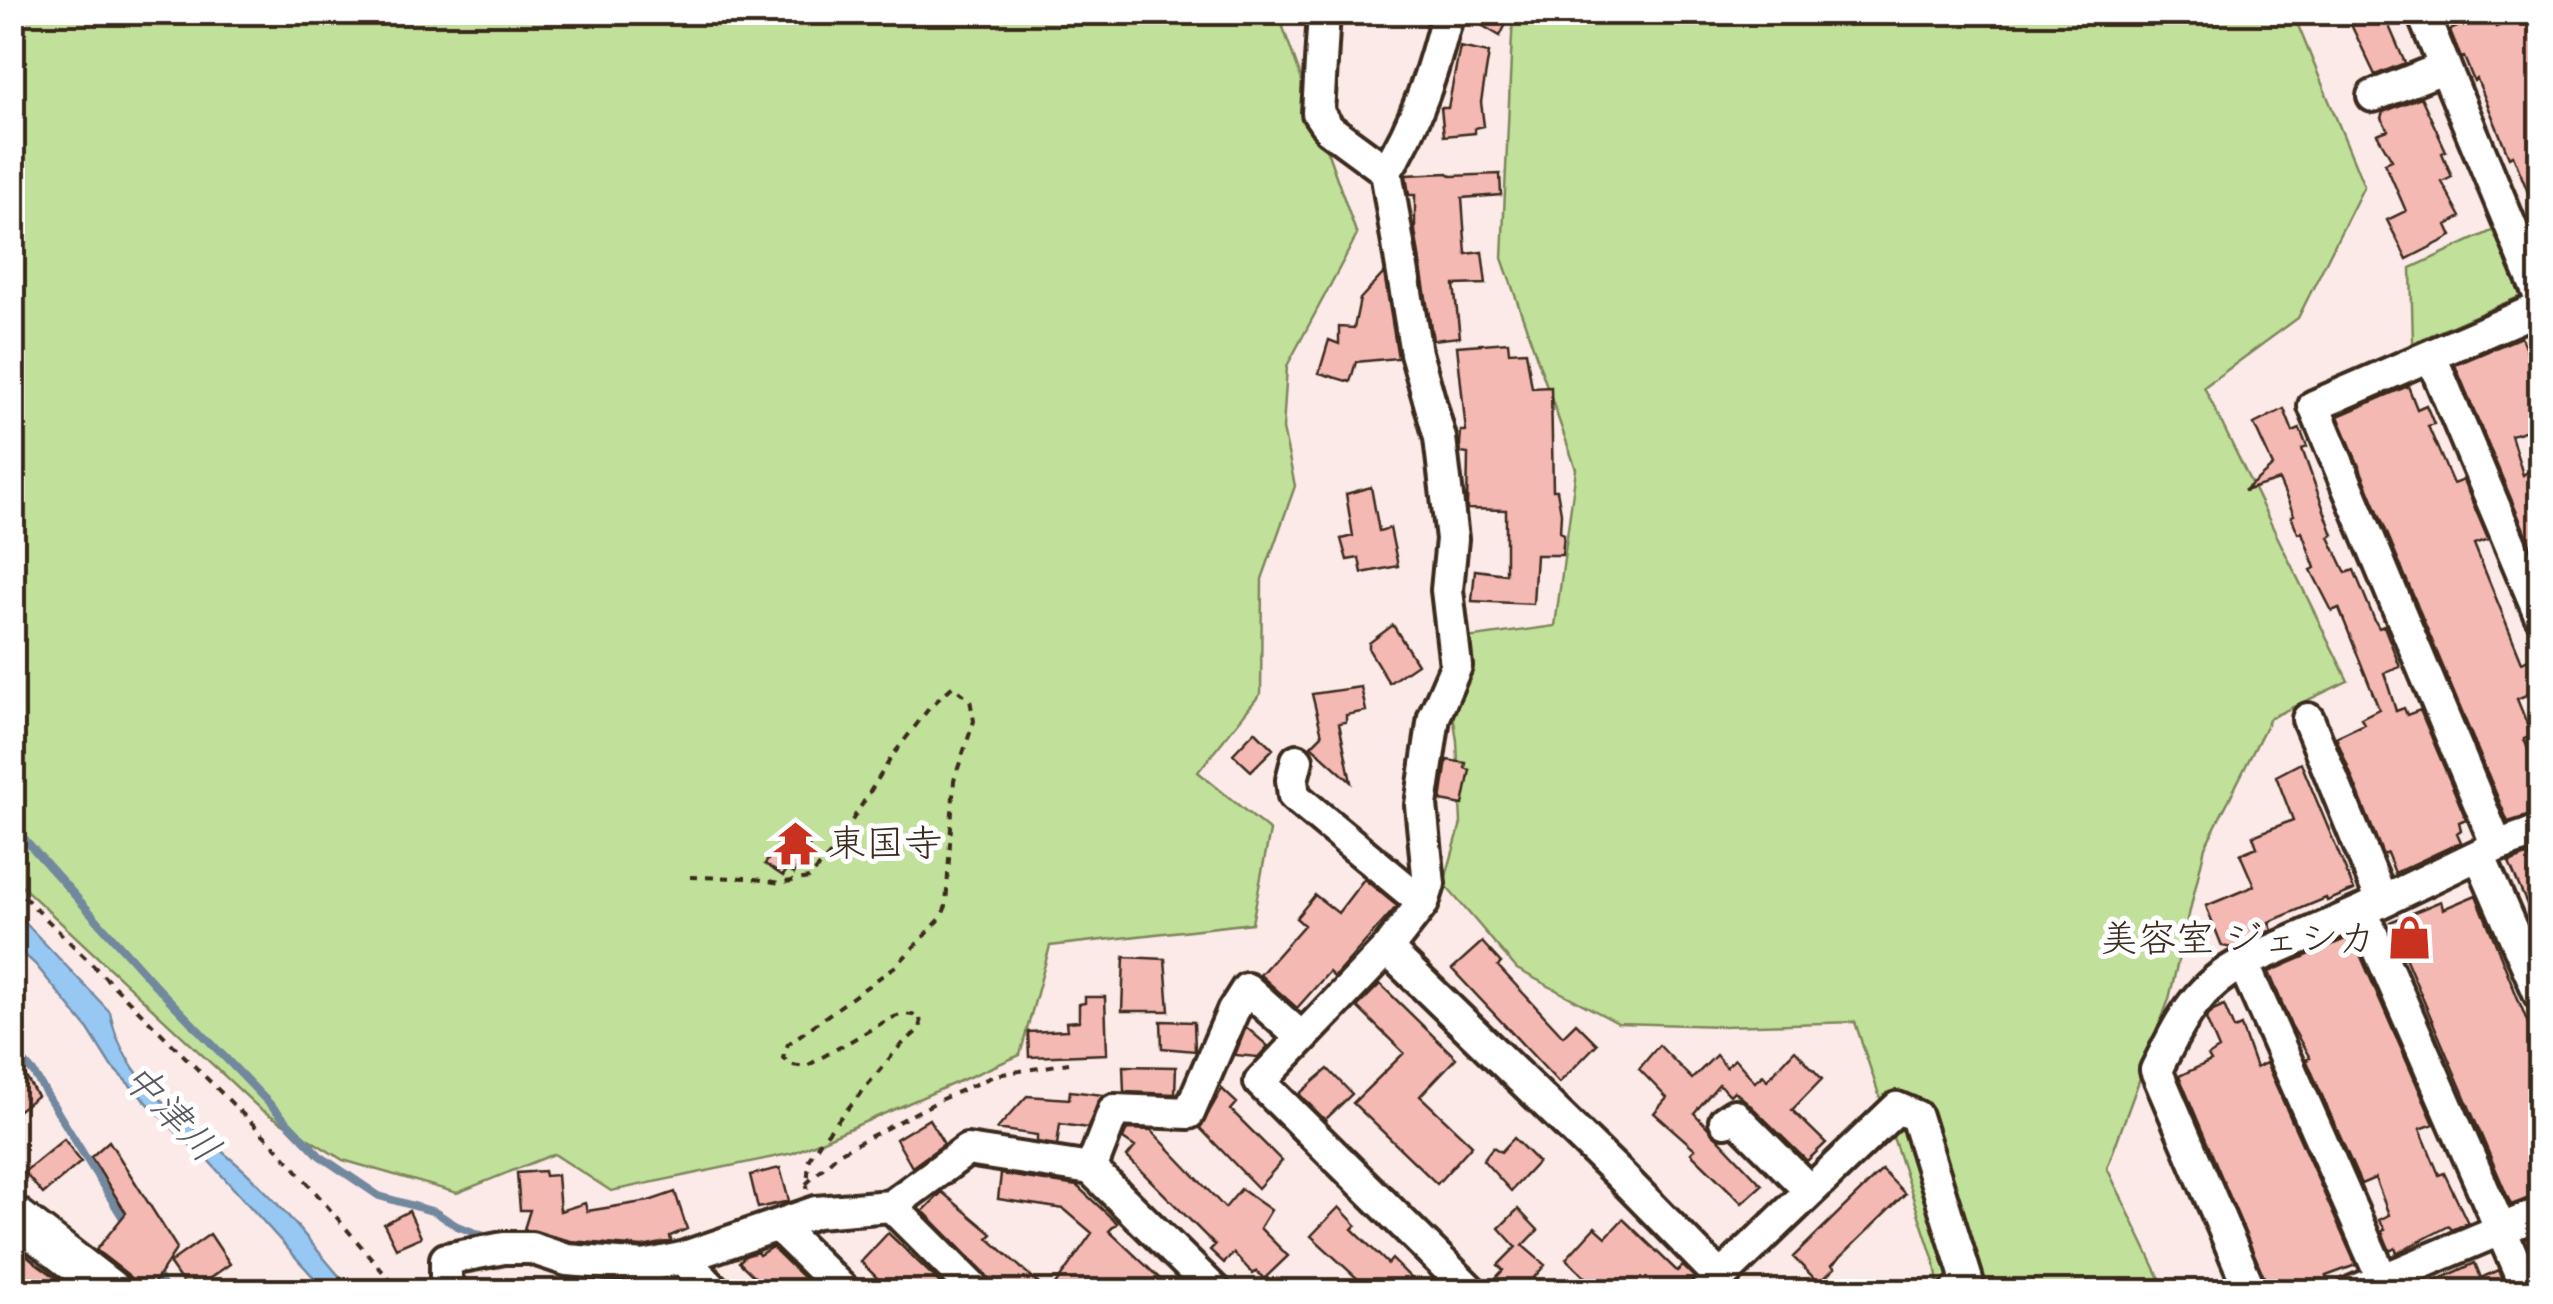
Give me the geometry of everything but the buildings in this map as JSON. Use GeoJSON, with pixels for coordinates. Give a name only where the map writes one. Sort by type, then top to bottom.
{"type":"FeatureCollection","features":[{"type":"Feature","properties":{"kind":"main road"},"geometry":{"type":"LineString","coordinates":[[12,1214],[113,1292]]}},
{"type":"Feature","properties":{"kind":"street"},"geometry":{"type":"LineString","coordinates":[[1324,12],[1318,114],[1330,129],[1386,171]]}},
{"type":"Feature","properties":{"kind":"street"},"geometry":{"type":"LineString","coordinates":[[1448,12],[1418,108],[1386,171],[1416,353],[1440,438],[1452,539],[1447,590],[1456,666],[1434,717],[1429,740],[1421,805],[1428,884],[1423,904],[1387,949],[1260,1082],[1472,1292]]}},
{"type":"Feature","properties":{"kind":"street"},"geometry":{"type":"LineString","coordinates":[[2422,12],[2540,298]]}},
{"type":"Feature","properties":{"kind":"street"},"geometry":{"type":"LineString","coordinates":[[2372,96],[2445,66]]}},
{"type":"Feature","properties":{"kind":"street"},"geometry":{"type":"LineString","coordinates":[[2540,308],[2314,406],[2488,851],[2540,995]]}},
{"type":"Feature","properties":{"kind":"street"},"geometry":{"type":"LineString","coordinates":[[2432,356],[2540,616]]}},
{"type":"Feature","properties":{"kind":"street"},"geometry":{"type":"LineString","coordinates":[[2308,719],[2372,906],[2528,1292]]}},
{"type":"Feature","properties":{"kind":"street"},"geometry":{"type":"LineString","coordinates":[[1298,760],[1292,780],[1294,796],[1423,904]]}},
{"type":"Feature","properties":{"kind":"street"},"geometry":{"type":"LineString","coordinates":[[2252,1292],[2156,1070],[2190,1004],[2226,971],[2540,831]]}},
{"type":"Feature","properties":{"kind":"street"},"geometry":{"type":"LineString","coordinates":[[1387,949],[1712,1284],[1897,1108],[1916,1116],[1967,1280],[1956,1292]]}},
{"type":"Feature","properties":{"kind":"street"},"geometry":{"type":"LineString","coordinates":[[2243,963],[2385,1285]]}},
{"type":"Feature","properties":{"kind":"street"},"geometry":{"type":"LineString","coordinates":[[1092,1169],[1114,1110],[1189,1112],[1246,990],[1302,1038]]}},
{"type":"Feature","properties":{"kind":"street"},"geometry":{"type":"LineString","coordinates":[[1725,1121],[1734,1114],[1810,1191]]}},
{"type":"Feature","properties":{"kind":"street"},"geometry":{"type":"LineString","coordinates":[[891,1206],[967,1150],[1092,1169],[1216,1292]]}},
{"type":"Feature","properties":{"kind":"street"},"geometry":{"type":"LineString","coordinates":[[453,1292],[446,1281],[446,1259],[504,1248],[530,1248],[567,1260],[644,1266],[682,1258],[778,1226],[811,1198],[891,1206],[977,1292]]}},
{"type":"Feature","properties":{"kind":"street"},"geometry":{"type":"LineString","coordinates":[[2353,1292],[2385,1285],[2500,1229],[2540,1214]]}},
{"type":"Feature","properties":{"kind":"street"},"geometry":{"type":"LineString","coordinates":[[778,1226],[845,1292]]}},
{"type":"Feature","properties":{"kind":"street"},"geometry":{"type":"LineString","coordinates":[[682,1258],[716,1292]]}},
{"type":"Feature","properties":{"kind":"path"},"geometry":{"type":"LineString","coordinates":[[690,877],[780,883],[809,878],[831,854],[893,755],[930,707],[953,686],[970,700],[974,721],[954,780],[948,890],[941,918],[898,965],[788,1044],[784,1058],[792,1065],[805,1067],[891,1018],[904,1014],[920,1016],[922,1028],[899,1048],[809,1159],[811,1198]]}},
{"type":"Feature","properties":{"kind":"path"},"geometry":{"type":"LineString","coordinates":[[12,885],[282,1153],[400,1292]]}},
{"type":"Feature","properties":{"kind":"path"},"geometry":{"type":"LineString","coordinates":[[811,1198],[838,1153],[996,1075],[1069,1063]]}},
{"type":"Feature","properties":{"kind":"green space"},"geometry":{"type":"Polygon","coordinates":[[[12,13],[1278,13],[1357,235],[1287,366],[1283,429],[1295,486],[1262,579],[1261,693],[1198,772],[1270,831],[1252,923],[1050,946],[1020,1055],[793,1153],[611,1191],[554,1154],[457,1193],[343,1160],[260,1109],[13,878],[12,13]]]}},
{"type":"Feature","properties":{"kind":"green space"},"geometry":{"type":"Polygon","coordinates":[[[1513,13],[2293,13],[2364,186],[2298,318],[2204,387],[2348,681],[2270,718],[2205,847],[2169,999],[2107,1168],[2166,1291],[1939,1291],[1935,1264],[1855,1022],[1723,1026],[1618,1023],[1517,969],[1444,884],[1461,823],[1452,707],[1466,638],[1555,626],[1576,469],[1502,258],[1513,13]]]}},
{"type":"Feature","properties":{"kind":"green space"},"geometry":{"type":"Polygon","coordinates":[[[2507,224],[2535,290],[2413,343],[2411,268],[2507,224]]]}},
{"type":"Feature","properties":{"kind":"water","name":"中津川"},"geometry":{"type":"Polygon","coordinates":[[[13,910],[110,1012],[130,1063],[146,1084],[262,1188],[352,1291],[326,1291],[207,1159],[111,1066],[88,1029],[35,964],[13,944],[13,910]]]}},
{"type":"Feature","properties":{"kind":"waterway"},"geometry":{"type":"LineString","coordinates":[[12,825],[155,985],[320,1156],[379,1196],[435,1212],[457,1226],[492,1239]]}},
{"type":"Feature","properties":{"kind":"waterway"},"geometry":{"type":"LineString","coordinates":[[12,1049],[33,1072],[126,1223]]}},
{"type":"Feature","properties":{"kind":"waterway"},"geometry":{"type":"LineString","coordinates":[[154,1270],[167,1292]]}},
{"type":"Feature","properties":{"kind":"place","name":"東国寺"},"geometry":{"type":"Point","coordinates":[795,843]}},
{"type":"Feature","properties":{"kind":"place","name":"美容室 ジェシカ"},"geometry":{"type":"Point","coordinates":[2409,938]}}]}
